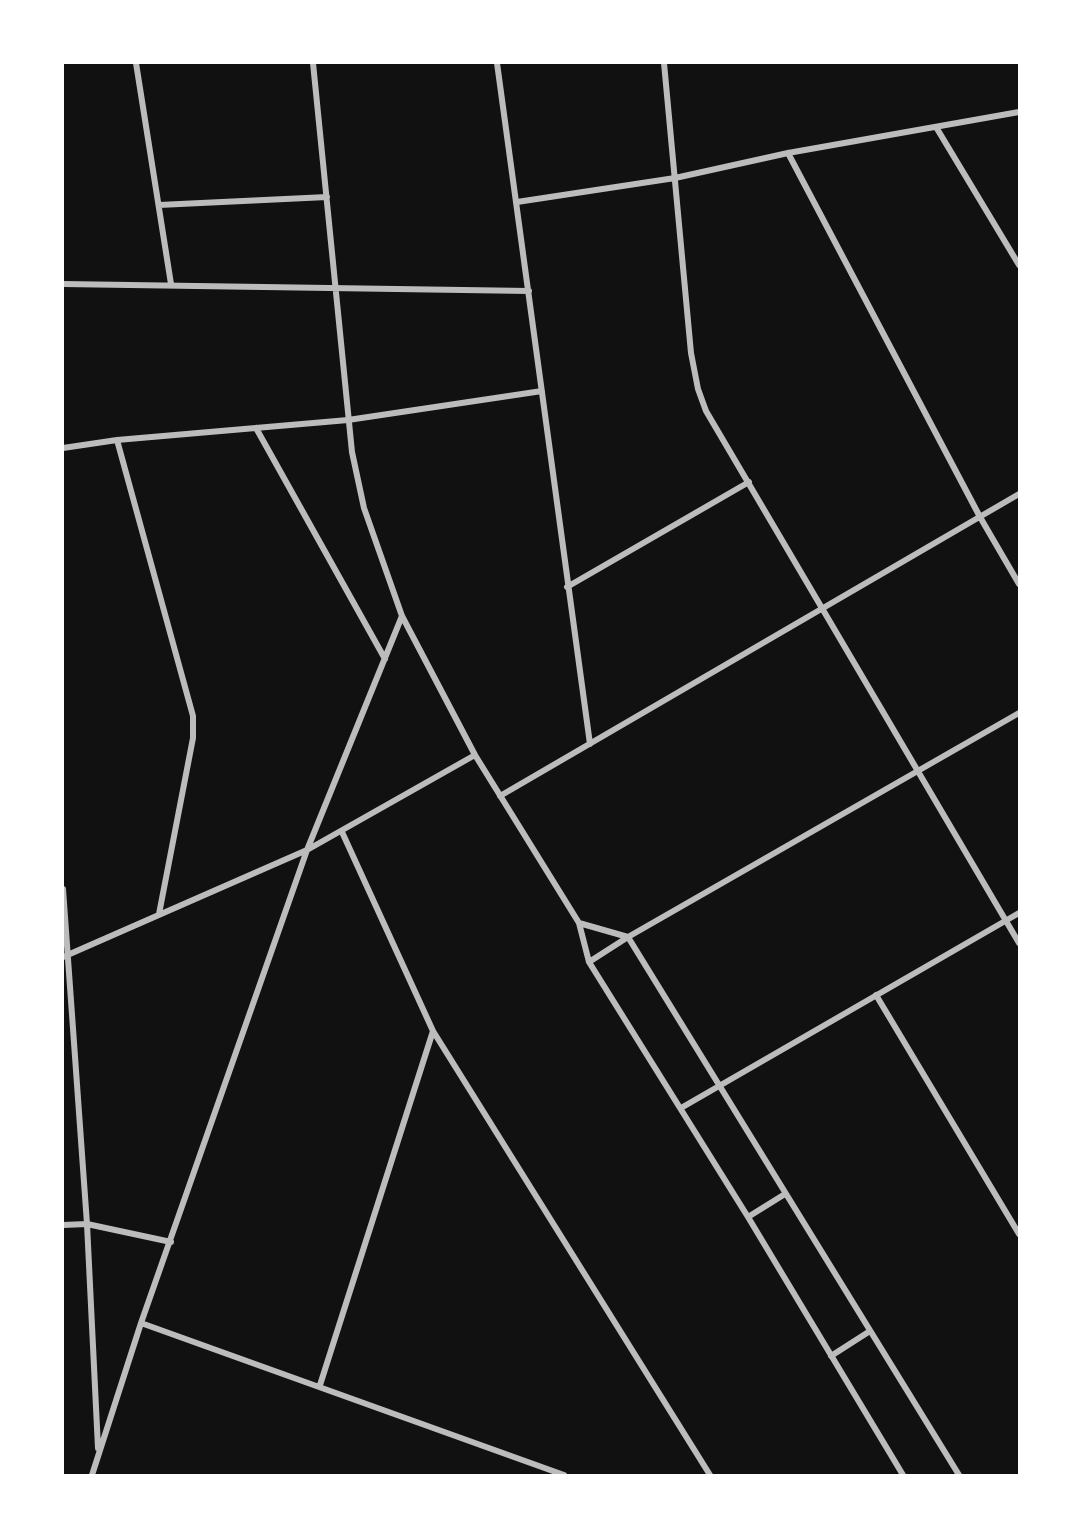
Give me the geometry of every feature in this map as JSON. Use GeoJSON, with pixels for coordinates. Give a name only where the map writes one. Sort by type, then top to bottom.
{"type":"FeatureCollection","features":[{"type":"Feature","properties":{"kind":"street"},"geometry":{"type":"LineString","coordinates":[[136,63],[171,284]]}},
{"type":"Feature","properties":{"kind":"street"},"geometry":{"type":"LineString","coordinates":[[313,63],[351,452],[361,498],[402,616],[475,755],[579,923],[589,962],[748,1217],[903,1475]]}},
{"type":"Feature","properties":{"kind":"street"},"geometry":{"type":"LineString","coordinates":[[496,63],[590,744]]}},
{"type":"Feature","properties":{"kind":"street"},"geometry":{"type":"LineString","coordinates":[[664,63],[691,353],[698,389],[706,411],[1019,943]]}},
{"type":"Feature","properties":{"kind":"street"},"geometry":{"type":"LineString","coordinates":[[517,202],[675,178],[788,153],[1019,112]]}},
{"type":"Feature","properties":{"kind":"street"},"geometry":{"type":"LineString","coordinates":[[936,127],[1019,265]]}},
{"type":"Feature","properties":{"kind":"street"},"geometry":{"type":"LineString","coordinates":[[788,153],[980,517],[1019,584]]}},
{"type":"Feature","properties":{"kind":"street"},"geometry":{"type":"LineString","coordinates":[[159,205],[327,197]]}},
{"type":"Feature","properties":{"kind":"street"},"geometry":{"type":"LineString","coordinates":[[63,284],[529,291]]}},
{"type":"Feature","properties":{"kind":"street"},"geometry":{"type":"LineString","coordinates":[[63,448],[117,440],[348,420],[542,391]]}},
{"type":"Feature","properties":{"kind":"street"},"geometry":{"type":"LineString","coordinates":[[256,428],[385,659]]}},
{"type":"Feature","properties":{"kind":"street"},"geometry":{"type":"LineString","coordinates":[[117,440],[193,716],[193,738],[159,914]]}},
{"type":"Feature","properties":{"kind":"street"},"geometry":{"type":"LineString","coordinates":[[567,588],[749,482]]}},
{"type":"Feature","properties":{"kind":"street"},"geometry":{"type":"LineString","coordinates":[[500,796],[1019,494]]}},
{"type":"Feature","properties":{"kind":"street"},"geometry":{"type":"LineString","coordinates":[[92,1475],[141,1323],[307,850],[402,616]]}},
{"type":"Feature","properties":{"kind":"street"},"geometry":{"type":"LineString","coordinates":[[589,962],[628,937],[918,773],[1019,713]]}},
{"type":"Feature","properties":{"kind":"street"},"geometry":{"type":"LineString","coordinates":[[66,956],[307,850],[475,755]]}},
{"type":"Feature","properties":{"kind":"street"},"geometry":{"type":"LineString","coordinates":[[342,832],[433,1031],[710,1475]]}},
{"type":"Feature","properties":{"kind":"street"},"geometry":{"type":"LineString","coordinates":[[63,889],[87,1224],[99,1452]]}},
{"type":"Feature","properties":{"kind":"street"},"geometry":{"type":"LineString","coordinates":[[681,1108],[1019,913]]}},
{"type":"Feature","properties":{"kind":"street"},"geometry":{"type":"LineString","coordinates":[[579,923],[628,937],[958,1475]]}},
{"type":"Feature","properties":{"kind":"street"},"geometry":{"type":"LineString","coordinates":[[876,995],[1019,1234]]}},
{"type":"Feature","properties":{"kind":"street"},"geometry":{"type":"LineString","coordinates":[[320,1385],[433,1031]]}},
{"type":"Feature","properties":{"kind":"street"},"geometry":{"type":"LineString","coordinates":[[748,1217],[785,1194]]}},
{"type":"Feature","properties":{"kind":"street"},"geometry":{"type":"LineString","coordinates":[[63,1225],[87,1224],[171,1242]]}},
{"type":"Feature","properties":{"kind":"street"},"geometry":{"type":"LineString","coordinates":[[141,1323],[320,1385],[564,1475]]}},
{"type":"Feature","properties":{"kind":"street"},"geometry":{"type":"LineString","coordinates":[[831,1356],[870,1331]]}}]}
